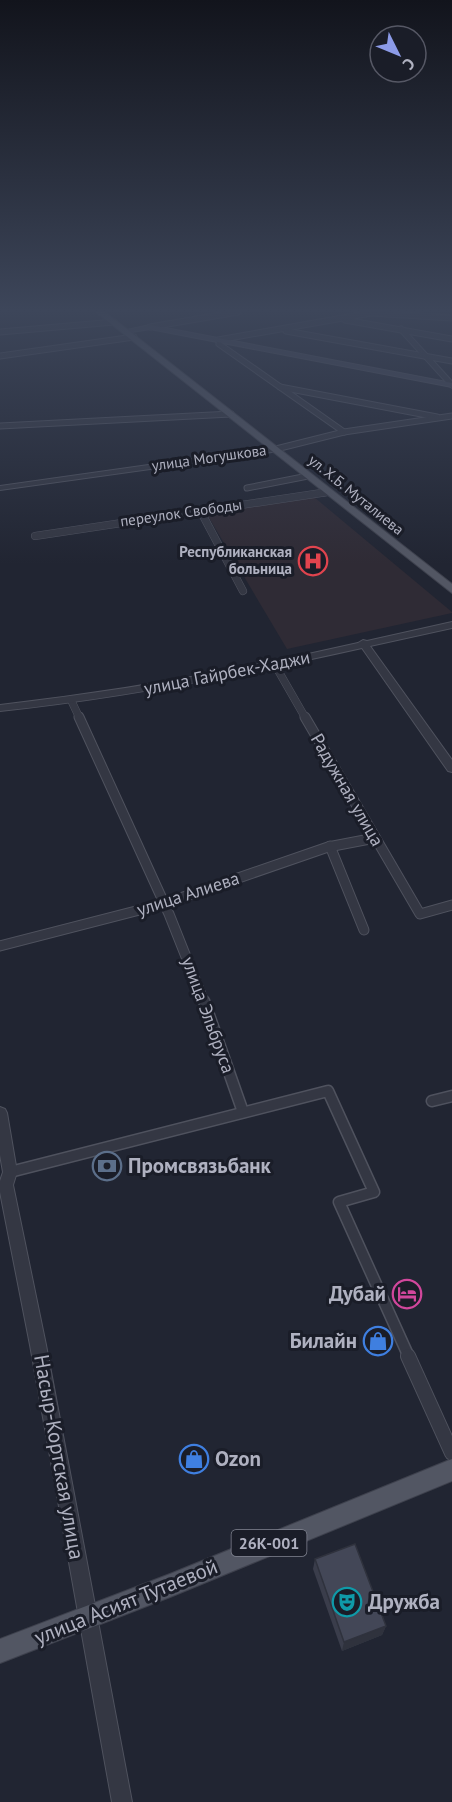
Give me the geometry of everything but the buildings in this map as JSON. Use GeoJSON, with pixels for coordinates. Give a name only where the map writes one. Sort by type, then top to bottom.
{"type":"FeatureCollection","features":[{"type":"Feature","properties":{"kind":"main road","name":"ул. Х.Б. Муталиева"},"geometry":{"type":"LineString","coordinates":[[210,396],[452,590]]}},
{"type":"Feature","properties":{"kind":"main road","name":"улица Асият Тутаевой"},"geometry":{"type":"LineString","coordinates":[[0,1651],[156,1593],[296,1532],[452,1470]]}},
{"type":"Feature","properties":{"kind":"street"},"geometry":{"type":"LineString","coordinates":[[293,396],[344,432]]}},
{"type":"Feature","properties":{"kind":"street"},"geometry":{"type":"LineString","coordinates":[[328,396],[442,418]]}},
{"type":"Feature","properties":{"kind":"street"},"geometry":{"type":"LineString","coordinates":[[0,426],[231,414]]}},
{"type":"Feature","properties":{"kind":"street","name":"улица Могушкова"},"geometry":{"type":"LineString","coordinates":[[0,488],[276,449],[344,432],[452,416]]}},
{"type":"Feature","properties":{"kind":"street"},"geometry":{"type":"LineString","coordinates":[[247,488],[308,476]]}},
{"type":"Feature","properties":{"kind":"street","name":"переулок Свободы"},"geometry":{"type":"LineString","coordinates":[[35,536],[328,492]]}},
{"type":"Feature","properties":{"kind":"street"},"geometry":{"type":"LineString","coordinates":[[200,510],[243,591]]}},
{"type":"Feature","properties":{"kind":"street","name":"улица Гайрбек-Хаджи"},"geometry":{"type":"LineString","coordinates":[[0,708],[71,700],[275,665],[452,625]]}},
{"type":"Feature","properties":{"kind":"street"},"geometry":{"type":"LineString","coordinates":[[363,644],[452,768]]}},
{"type":"Feature","properties":{"kind":"street","name":"Радужная улица"},"geometry":{"type":"LineString","coordinates":[[275,665],[420,914],[452,905]]}},
{"type":"Feature","properties":{"kind":"street","name":"улица Эльбруса"},"geometry":{"type":"LineString","coordinates":[[71,700],[169,914],[217,1034],[243,1112]]}},
{"type":"Feature","properties":{"kind":"street","name":"улица Алиева"},"geometry":{"type":"LineString","coordinates":[[0,946],[163,904],[330,846],[375,838]]}},
{"type":"Feature","properties":{"kind":"street"},"geometry":{"type":"LineString","coordinates":[[330,846],[364,930]]}},
{"type":"Feature","properties":{"kind":"street"},"geometry":{"type":"LineString","coordinates":[[5,1181],[243,1112],[328,1091],[374,1192],[339,1202],[452,1453]]}},
{"type":"Feature","properties":{"kind":"street"},"geometry":{"type":"LineString","coordinates":[[432,1101],[452,1096]]}},
{"type":"Feature","properties":{"kind":"street","name":"Насыр-Кортская улица"},"geometry":{"type":"LineString","coordinates":[[0,1113],[5,1181],[38,1345],[122,1802]]}},
{"type":"Feature","properties":{"kind":"shaded area","name":"Республиканская больница"},"geometry":{"type":"Polygon","coordinates":[[[314,497],[452,613],[287,649],[205,511],[314,497]]]}},
{"type":"Feature","properties":{"kind":"place","name":"Республиканская больница"},"geometry":{"type":"Point","coordinates":[313,561]}},
{"type":"Feature","properties":{"kind":"place","name":"Промсвязьбанк"},"geometry":{"type":"Point","coordinates":[107,1166]}},
{"type":"Feature","properties":{"kind":"place","name":"Дубай"},"geometry":{"type":"Point","coordinates":[407,1294]}},
{"type":"Feature","properties":{"kind":"place","name":"Билайн"},"geometry":{"type":"Point","coordinates":[378,1341]}},
{"type":"Feature","properties":{"kind":"place","name":"Ozon"},"geometry":{"type":"Point","coordinates":[194,1459]}},
{"type":"Feature","properties":{"kind":"place","name":"Дружба"},"geometry":{"type":"Point","coordinates":[347,1602]}}]}
